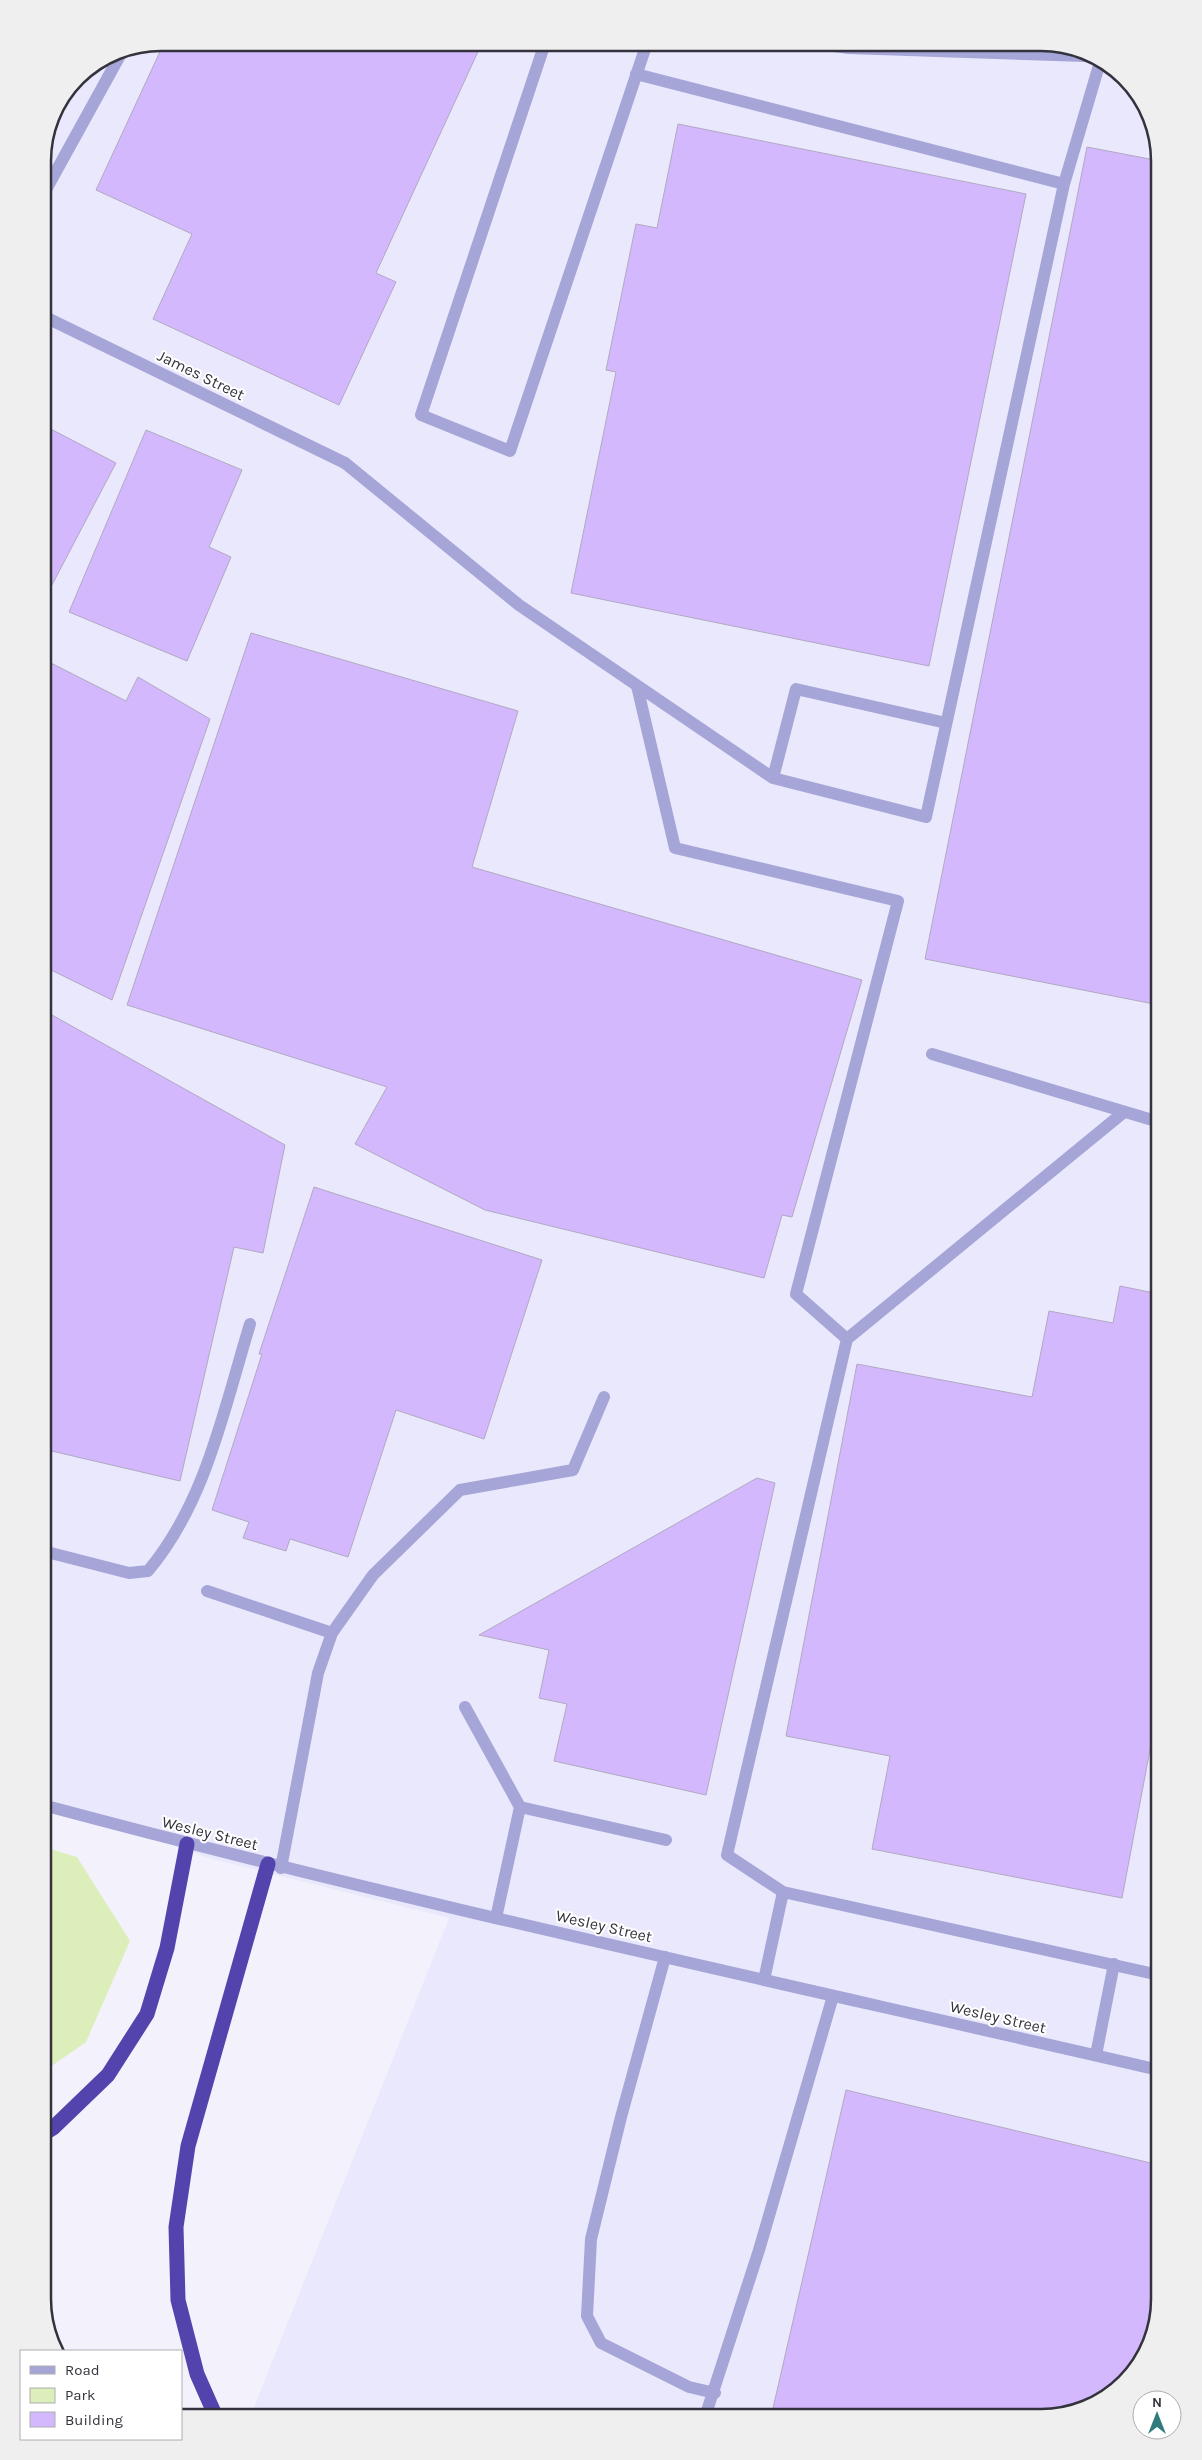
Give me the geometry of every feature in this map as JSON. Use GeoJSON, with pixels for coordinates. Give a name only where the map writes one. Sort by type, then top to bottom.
{"type":"FeatureCollection","features":[{"type":"Feature","properties":{"kind":"highway"},"geometry":{"type":"LineString","coordinates":[[51,2130],[108,2075],[147,2014],[167,1948],[187,1844]]}},
{"type":"Feature","properties":{"kind":"highway"},"geometry":{"type":"LineString","coordinates":[[212,2409],[197,2374],[178,2300],[176,2227],[188,2146],[275,1866]]}},
{"type":"Feature","properties":{"kind":"street"},"geometry":{"type":"LineString","coordinates":[[542,51],[421,415],[510,451],[644,51]]}},
{"type":"Feature","properties":{"kind":"street"},"geometry":{"type":"LineString","coordinates":[[1021,51],[1068,55]]}},
{"type":"Feature","properties":{"kind":"street"},"geometry":{"type":"LineString","coordinates":[[51,180],[117,61]]}},
{"type":"Feature","properties":{"kind":"street"},"geometry":{"type":"LineString","coordinates":[[773,778],[796,689],[946,723],[1064,184],[1098,68]]}},
{"type":"Feature","properties":{"kind":"street"},"geometry":{"type":"LineString","coordinates":[[636,74],[1064,184]]}},
{"type":"Feature","properties":{"kind":"street","name":"James Street"},"geometry":{"type":"LineString","coordinates":[[51,320],[345,463],[519,605],[773,778],[926,817],[946,723]]}},
{"type":"Feature","properties":{"kind":"street"},"geometry":{"type":"LineString","coordinates":[[637,686],[675,848],[898,901],[796,1294],[847,1339]]}},
{"type":"Feature","properties":{"kind":"street"},"geometry":{"type":"LineString","coordinates":[[932,1054],[1151,1120]]}},
{"type":"Feature","properties":{"kind":"street"},"geometry":{"type":"LineString","coordinates":[[1124,1112],[847,1339],[726,1855],[782,1892],[1151,1973]]}},
{"type":"Feature","properties":{"kind":"street"},"geometry":{"type":"LineString","coordinates":[[51,1553],[128,1573],[148,1571],[164,1552],[202,1480],[250,1324]]}},
{"type":"Feature","properties":{"kind":"street"},"geometry":{"type":"LineString","coordinates":[[275,1866],[318,1673],[332,1633],[373,1575],[460,1490],[572,1470],[604,1397]]}},
{"type":"Feature","properties":{"kind":"street"},"geometry":{"type":"LineString","coordinates":[[207,1591],[332,1633]]}},
{"type":"Feature","properties":{"kind":"street"},"geometry":{"type":"LineString","coordinates":[[465,1707],[520,1807],[496,1918]]}},
{"type":"Feature","properties":{"kind":"street","name":"Wesley Street"},"geometry":{"type":"LineString","coordinates":[[51,1807],[275,1866],[1151,2068]]}},
{"type":"Feature","properties":{"kind":"street"},"geometry":{"type":"LineString","coordinates":[[520,1807],[666,1840]]}},
{"type":"Feature","properties":{"kind":"street"},"geometry":{"type":"LineString","coordinates":[[764,1980],[782,1892]]}},
{"type":"Feature","properties":{"kind":"street"},"geometry":{"type":"LineString","coordinates":[[665,1957],[621,2117],[591,2239],[587,2316],[601,2343],[689,2386],[714,2393]]}},
{"type":"Feature","properties":{"kind":"street"},"geometry":{"type":"LineString","coordinates":[[1096,2055],[1114,1964]]}},
{"type":"Feature","properties":{"kind":"street"},"geometry":{"type":"LineString","coordinates":[[708,2409],[762,2240],[833,1996]]}},
{"type":"Feature","properties":{"kind":"shaded area"},"geometry":{"type":"Polygon","coordinates":[[[154,51],[1048,51],[1076,57],[1089,63],[1113,79],[1132,100],[1145,126],[1149,140],[1151,161],[1151,2299],[1149,2320],[1139,2347],[1119,2377],[1096,2394],[1062,2407],[1041,2409],[253,2409],[449,1918],[208,1858],[51,1800],[51,154],[55,133],[66,106],[83,83],[100,70],[133,55],[154,51]]]}},
{"type":"Feature","properties":{"kind":"green space"},"geometry":{"type":"Polygon","coordinates":[[[51,1849],[77,1857],[130,1941],[86,2042],[51,2066],[51,1849]]]}},
{"type":"Feature","properties":{"kind":"building"},"geometry":{"type":"Polygon","coordinates":[[[160,51],[478,51],[376,273],[396,282],[339,405],[153,319],[192,234],[96,190],[160,51]]]}},
{"type":"Feature","properties":{"kind":"building"},"geometry":{"type":"Polygon","coordinates":[[[678,124],[1026,194],[929,666],[571,593],[616,372],[606,370],[636,224],[657,228],[678,124]]]}},
{"type":"Feature","properties":{"kind":"building"},"geometry":{"type":"Polygon","coordinates":[[[1087,147],[1151,159],[1151,1003],[925,959],[1087,147]]]}},
{"type":"Feature","properties":{"kind":"building"},"geometry":{"type":"Polygon","coordinates":[[[51,429],[116,463],[51,587],[51,429]]]}},
{"type":"Feature","properties":{"kind":"building"},"geometry":{"type":"Polygon","coordinates":[[[146,430],[242,470],[209,547],[231,557],[187,661],[69,612],[146,430]]]}},
{"type":"Feature","properties":{"kind":"building"},"geometry":{"type":"Polygon","coordinates":[[[251,633],[518,711],[472,867],[862,980],[792,1217],[782,1215],[764,1278],[485,1210],[355,1144],[387,1087],[127,1005],[251,633]]]}},
{"type":"Feature","properties":{"kind":"building"},"geometry":{"type":"Polygon","coordinates":[[[51,663],[126,701],[138,677],[210,719],[112,1000],[51,970],[51,663]]]}},
{"type":"Feature","properties":{"kind":"building"},"geometry":{"type":"Polygon","coordinates":[[[51,1014],[285,1145],[263,1253],[234,1247],[180,1481],[51,1451],[51,1014]]]}},
{"type":"Feature","properties":{"kind":"building"},"geometry":{"type":"Polygon","coordinates":[[[314,1187],[542,1260],[484,1439],[396,1410],[348,1557],[290,1539],[286,1551],[243,1538],[249,1522],[212,1510],[262,1354],[259,1354],[314,1187]]]}},
{"type":"Feature","properties":{"kind":"building"},"geometry":{"type":"Polygon","coordinates":[[[1120,1286],[1151,1292],[1151,1744],[1122,1898],[872,1849],[890,1756],[786,1736],[857,1364],[1032,1397],[1049,1311],[1113,1323],[1120,1286]]]}},
{"type":"Feature","properties":{"kind":"building"},"geometry":{"type":"Polygon","coordinates":[[[757,1478],[775,1483],[706,1795],[554,1761],[567,1704],[539,1698],[549,1650],[479,1635],[757,1478]]]}},
{"type":"Feature","properties":{"kind":"building"},"geometry":{"type":"Polygon","coordinates":[[[846,2090],[1151,2163],[1151,2299],[1149,2320],[1145,2334],[1128,2366],[1119,2377],[1096,2394],[1062,2407],[1041,2409],[773,2409],[846,2090]]]}}]}
